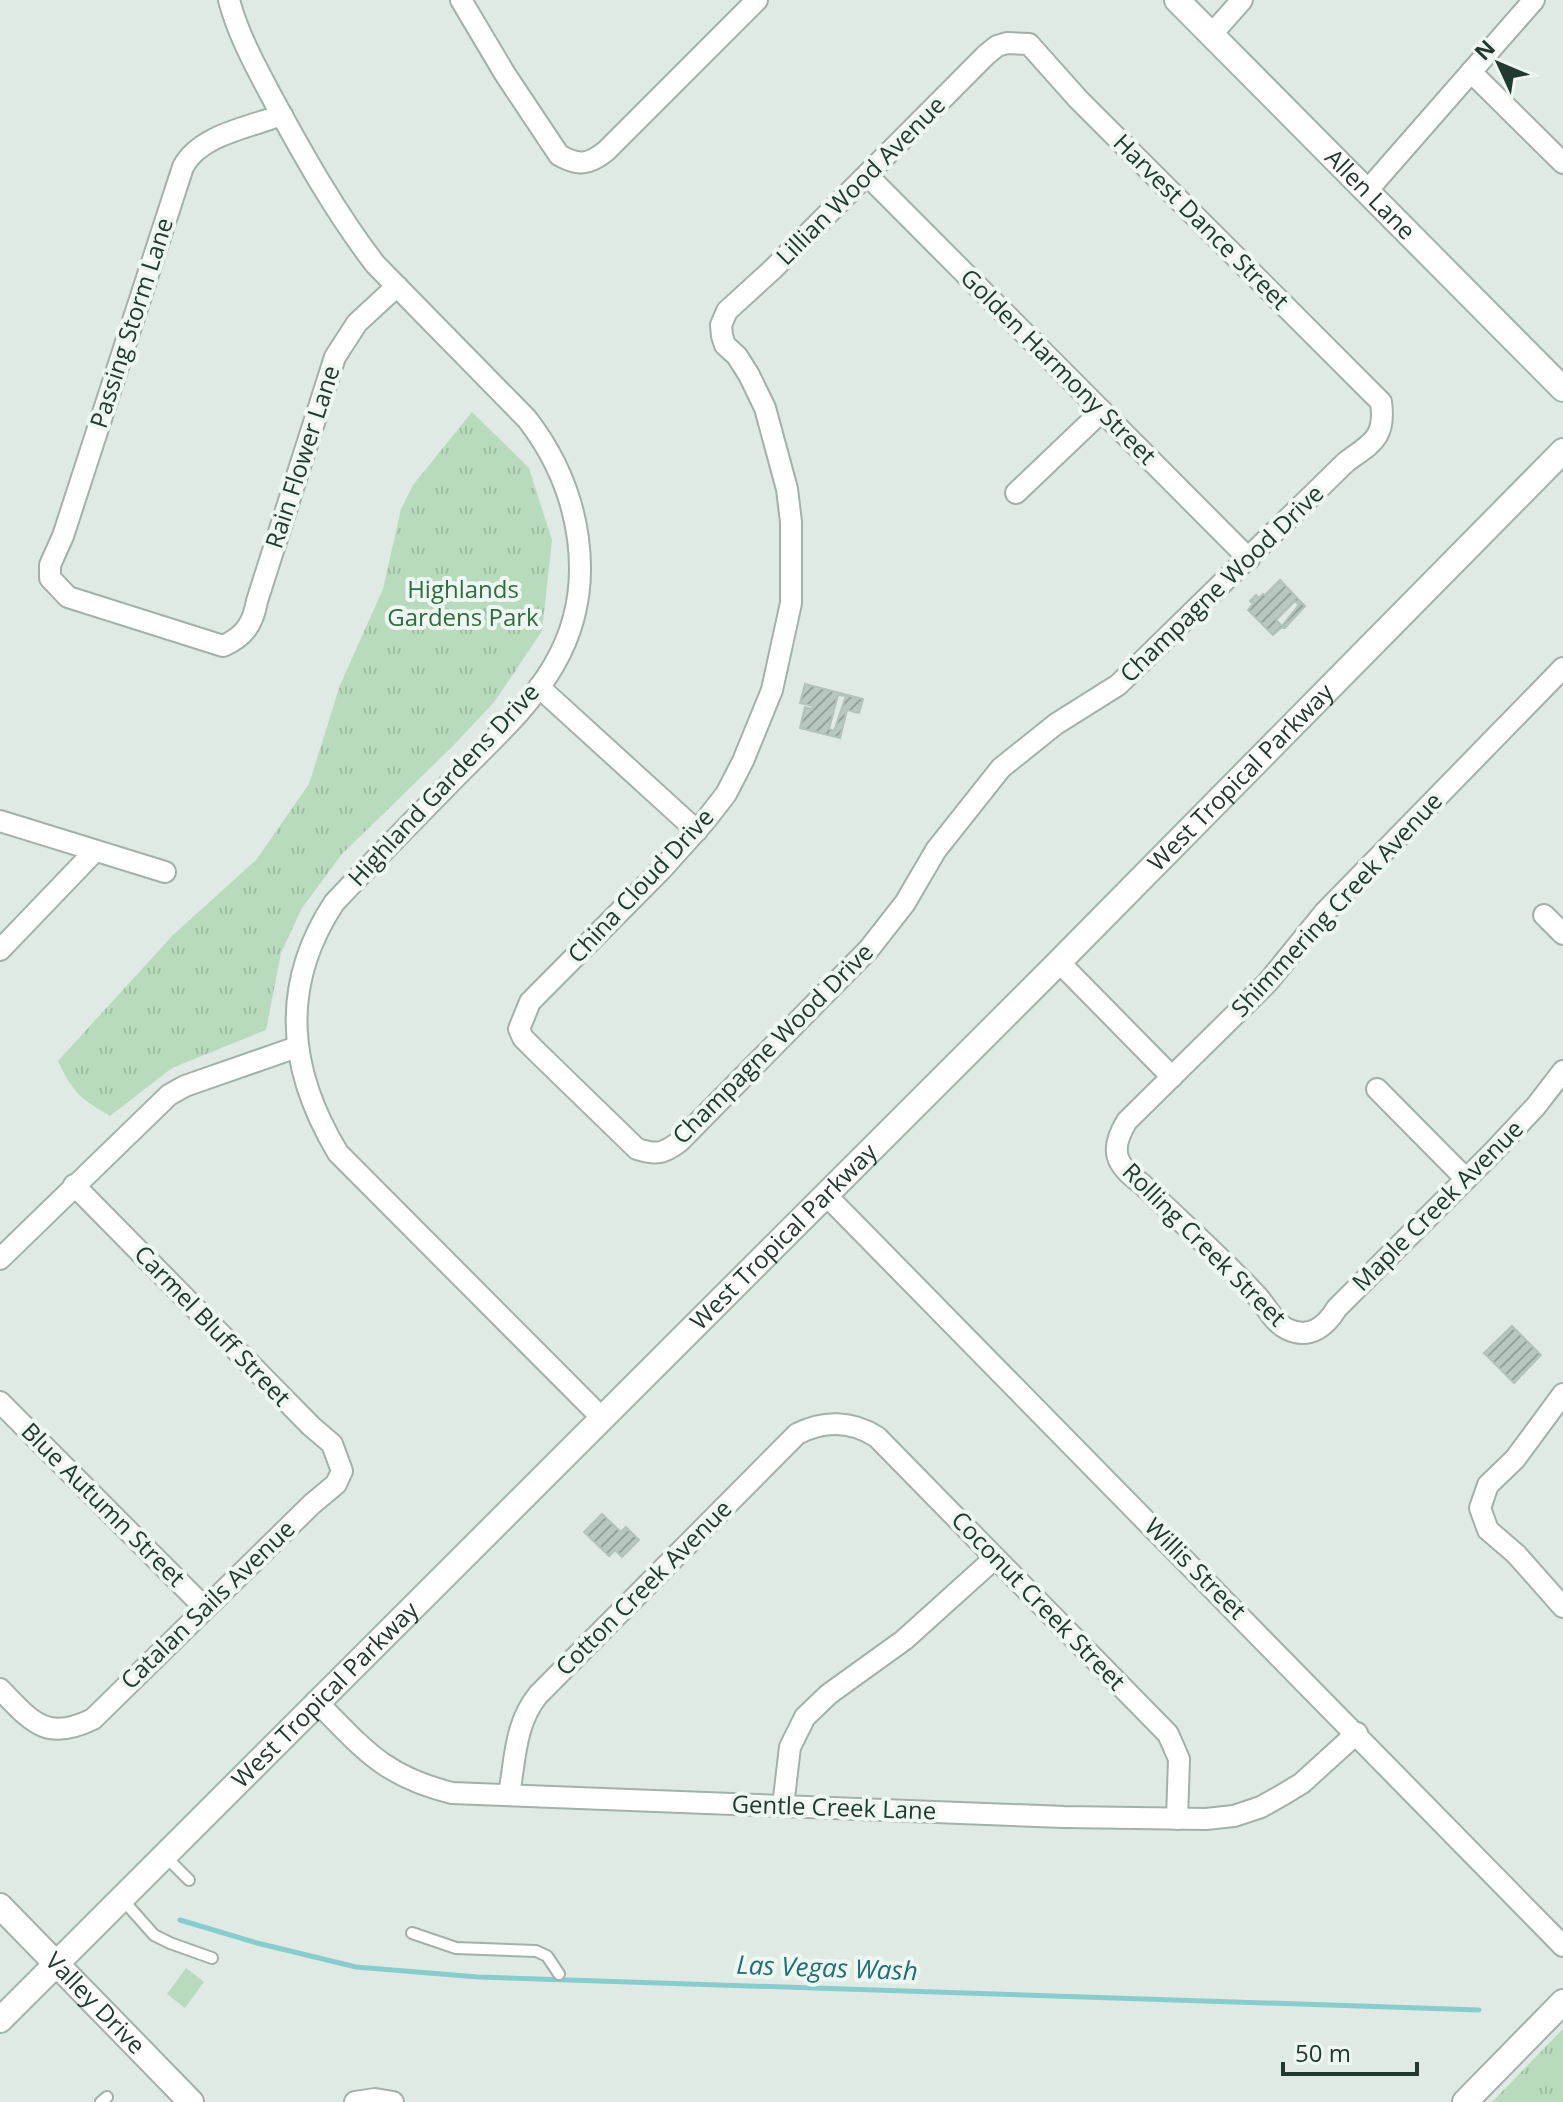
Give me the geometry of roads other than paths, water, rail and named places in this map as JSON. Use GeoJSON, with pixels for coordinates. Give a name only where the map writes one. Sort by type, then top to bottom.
{"type":"FeatureCollection","features":[{"type":"Feature","properties":{"kind":"main road","name":"Allen Lane"},"geometry":{"type":"LineString","coordinates":[[1177,0],[1563,389]]}},
{"type":"Feature","properties":{"kind":"main road","name":"West Tropical Parkway"},"geometry":{"type":"LineString","coordinates":[[0,2020],[1059,962],[1563,451]]}},
{"type":"Feature","properties":{"kind":"main road","name":"Valley Drive"},"geometry":{"type":"LineString","coordinates":[[0,1906],[191,2102]]}},
{"type":"Feature","properties":{"kind":"main road"},"geometry":{"type":"LineString","coordinates":[[1465,2102],[1563,2002]]}},
{"type":"Feature","properties":{"kind":"street","name":"Highland Gardens Drive"},"geometry":{"type":"LineString","coordinates":[[229,0],[243,39],[282,115],[348,226],[375,264],[527,419],[548,446],[572,504],[580,573],[568,636],[554,666],[526,705],[359,876],[327,913],[305,957],[299,985],[297,1047],[300,1068],[313,1103],[338,1153],[602,1418]]}},
{"type":"Feature","properties":{"kind":"street"},"geometry":{"type":"LineString","coordinates":[[461,0],[528,111],[559,155],[582,163],[594,161],[606,151],[757,0]]}},
{"type":"Feature","properties":{"kind":"street"},"geometry":{"type":"LineString","coordinates":[[1211,35],[1242,0]]}},
{"type":"Feature","properties":{"kind":"street"},"geometry":{"type":"LineString","coordinates":[[1366,192],[1534,0]]}},
{"type":"Feature","properties":{"kind":"street","name":"Lillian Wood Avenue"},"geometry":{"type":"LineString","coordinates":[[721,325],[733,302],[773,269],[986,55],[1007,43]]}},
{"type":"Feature","properties":{"kind":"street","name":"Harvest Dance Street"},"geometry":{"type":"LineString","coordinates":[[1007,43],[1029,44],[1078,99],[1381,402],[1383,417]]}},
{"type":"Feature","properties":{"kind":"street"},"geometry":{"type":"LineString","coordinates":[[1471,72],[1563,163]]}},
{"type":"Feature","properties":{"kind":"street","name":"Passing Storm Lane"},"geometry":{"type":"LineString","coordinates":[[234,641],[223,646],[207,642],[68,597],[50,578],[50,565],[63,536],[187,159],[206,143],[282,115]]}},
{"type":"Feature","properties":{"kind":"street","name":"Golden Harmony Street"},"geometry":{"type":"LineString","coordinates":[[867,175],[1249,559]]}},
{"type":"Feature","properties":{"kind":"street","name":"Rain Flower Lane"},"geometry":{"type":"LineString","coordinates":[[234,641],[254,619],[261,586],[335,357],[357,323],[397,286]]}},
{"type":"Feature","properties":{"kind":"street","name":"China Cloud Drive"},"geometry":{"type":"LineString","coordinates":[[519,1029],[530,1002],[697,831],[726,794],[759,726],[772,690],[791,603],[791,522],[783,475],[765,408],[737,356],[725,345],[721,325]]}},
{"type":"Feature","properties":{"kind":"street"},"geometry":{"type":"LineString","coordinates":[[1016,493],[1102,411]]}},
{"type":"Feature","properties":{"kind":"street","name":"Champagne Wood Drive"},"geometry":{"type":"LineString","coordinates":[[519,1029],[523,1038],[627,1142],[637,1149],[655,1154],[666,1153],[869,949],[905,903],[936,850],[1001,768],[1047,730],[1118,685],[1346,462],[1373,444],[1380,433],[1383,417]]}},
{"type":"Feature","properties":{"kind":"street","name":"Shimmering Creek Avenue"},"geometry":{"type":"LineString","coordinates":[[1115,1144],[1127,1121],[1268,982],[1324,913],[1563,668]]}},
{"type":"Feature","properties":{"kind":"street"},"geometry":{"type":"LineString","coordinates":[[539,687],[697,831]]}},
{"type":"Feature","properties":{"kind":"street"},"geometry":{"type":"LineString","coordinates":[[0,821],[165,872]]}},
{"type":"Feature","properties":{"kind":"street"},"geometry":{"type":"LineString","coordinates":[[0,950],[95,851]]}},
{"type":"Feature","properties":{"kind":"street"},"geometry":{"type":"LineString","coordinates":[[1544,915],[1563,934]]}},
{"type":"Feature","properties":{"kind":"street"},"geometry":{"type":"LineString","coordinates":[[1059,962],[1172,1077]]}},
{"type":"Feature","properties":{"kind":"street"},"geometry":{"type":"LineString","coordinates":[[0,1259],[169,1095],[185,1086],[297,1047]]}},
{"type":"Feature","properties":{"kind":"street","name":"Maple Creek Avenue"},"geometry":{"type":"LineString","coordinates":[[1307,1332],[1317,1331],[1329,1322],[1337,1308],[1536,1106],[1563,1071]]}},
{"type":"Feature","properties":{"kind":"street"},"geometry":{"type":"LineString","coordinates":[[1377,1089],[1466,1179]]}},
{"type":"Feature","properties":{"kind":"street","name":"Rolling Creek Street"},"geometry":{"type":"LineString","coordinates":[[1115,1144],[1116,1155],[1130,1175],[1259,1298],[1285,1329],[1307,1332]]}},
{"type":"Feature","properties":{"kind":"street","name":"Carmel Bluff Street"},"geometry":{"type":"LineString","coordinates":[[74,1185],[332,1444],[342,1471]]}},
{"type":"Feature","properties":{"kind":"street","name":"Willis Street"},"geometry":{"type":"LineString","coordinates":[[825,1194],[1563,1946]]}},
{"type":"Feature","properties":{"kind":"street"},"geometry":{"type":"LineString","coordinates":[[1563,1394],[1515,1459],[1488,1485],[1481,1497],[1480,1508],[1488,1530],[1516,1554],[1563,1607]]}},
{"type":"Feature","properties":{"kind":"street","name":"Blue Autumn Street"},"geometry":{"type":"LineString","coordinates":[[0,1402],[205,1608]]}},
{"type":"Feature","properties":{"kind":"street","name":"Cotton Creek Avenue"},"geometry":{"type":"LineString","coordinates":[[509,1795],[521,1723],[538,1695],[797,1434],[823,1424],[835,1424]]}},
{"type":"Feature","properties":{"kind":"street","name":"Coconut Creek Street"},"geometry":{"type":"LineString","coordinates":[[835,1424],[854,1426],[877,1437],[1168,1734],[1179,1759],[1177,1819]]}},
{"type":"Feature","properties":{"kind":"street","name":"Catalan Sails Avenue"},"geometry":{"type":"LineString","coordinates":[[0,1689],[40,1726],[67,1730],[93,1719],[336,1484],[342,1471]]}},
{"type":"Feature","properties":{"kind":"street"},"geometry":{"type":"LineString","coordinates":[[783,1806],[790,1747],[805,1717],[829,1694],[904,1640],[995,1558]]}},
{"type":"Feature","properties":{"kind":"street","name":"Gentle Creek Lane"},"geometry":{"type":"LineString","coordinates":[[316,1701],[370,1755],[403,1778],[452,1793],[1177,1819],[1234,1816],[1261,1807],[1302,1783],[1357,1733]]}},
{"type":"Feature","properties":{"kind":"street"},"geometry":{"type":"LineString","coordinates":[[355,2102],[375,2099],[393,2102]]}},
{"type":"Feature","properties":{"kind":"lane"},"geometry":{"type":"LineString","coordinates":[[163,1855],[189,1880]]}},
{"type":"Feature","properties":{"kind":"lane"},"geometry":{"type":"LineString","coordinates":[[121,1897],[154,1935],[212,1958]]}},
{"type":"Feature","properties":{"kind":"lane"},"geometry":{"type":"LineString","coordinates":[[412,1933],[456,1948],[536,1951],[547,1956],[559,1974]]}},
{"type":"Feature","properties":{"kind":"waterway","name":"Las Vegas Wash"},"geometry":{"type":"LineString","coordinates":[[180,1920],[356,1967],[478,1977],[1479,2010]]}},
{"type":"Feature","properties":{"kind":"park label","name":"Highlands Gardens Park"},"geometry":{"type":"Point","coordinates":[463,604]}}]}
